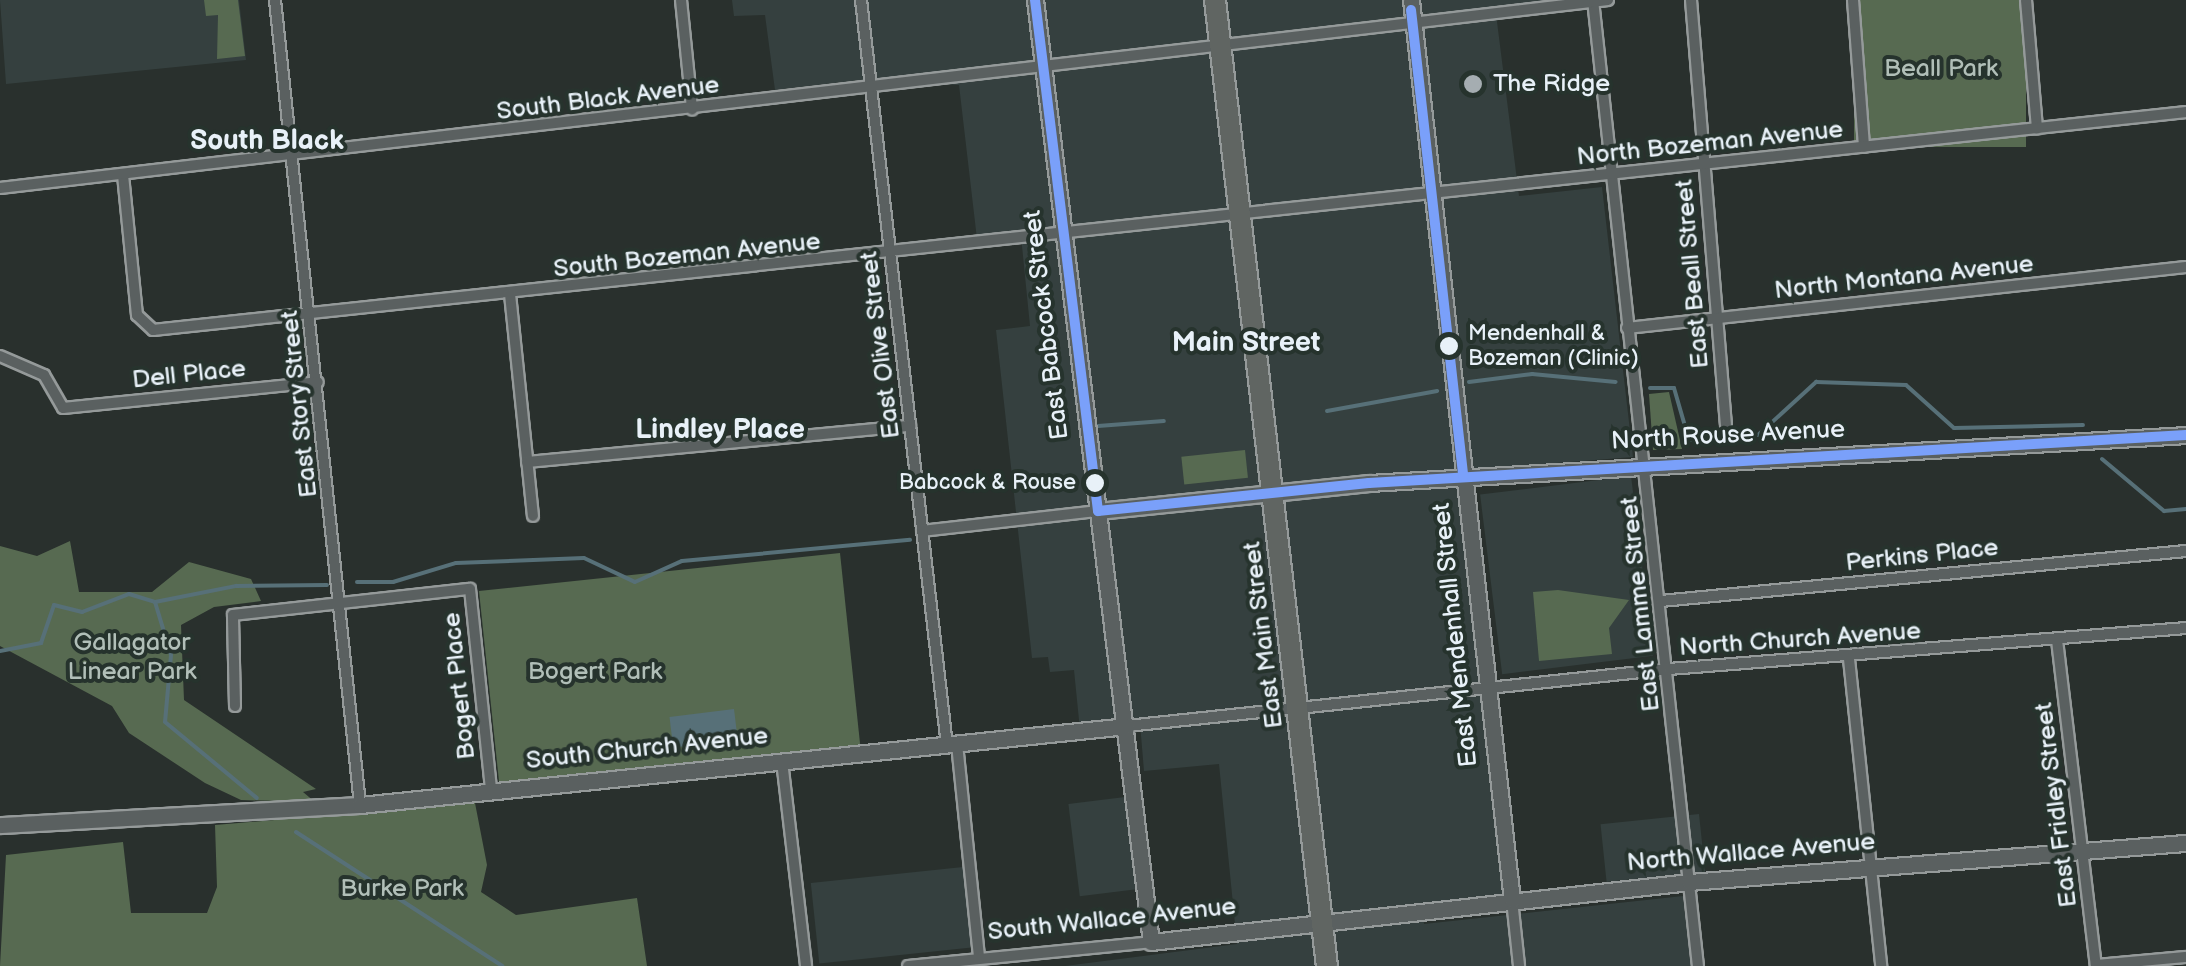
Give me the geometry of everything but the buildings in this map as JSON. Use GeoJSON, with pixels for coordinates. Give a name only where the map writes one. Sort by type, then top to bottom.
{"type":"FeatureCollection","features":[{"type":"Feature","properties":{"kind":"highway","name":"East Main Street"},"geometry":{"type":"LineString","coordinates":[[1215,0],[1326,966]]}},
{"type":"Feature","properties":{"kind":"street","name":"East Story Street"},"geometry":{"type":"LineString","coordinates":[[275,0],[360,804]]}},
{"type":"Feature","properties":{"kind":"street"},"geometry":{"type":"LineString","coordinates":[[681,0],[692,109]]}},
{"type":"Feature","properties":{"kind":"street","name":"East Olive Street"},"geometry":{"type":"LineString","coordinates":[[861,0],[922,531],[980,958]]}},
{"type":"Feature","properties":{"kind":"street","name":"East Babcock Street"},"geometry":{"type":"LineString","coordinates":[[1035,0],[1151,942]]}},
{"type":"Feature","properties":{"kind":"street","name":"East Mendenhall Street"},"geometry":{"type":"LineString","coordinates":[[1410,0],[1429,196],[1519,966]]}},
{"type":"Feature","properties":{"kind":"street","name":"South Black Avenue"},"geometry":{"type":"LineString","coordinates":[[0,188],[1608,0]]}},
{"type":"Feature","properties":{"kind":"street","name":"East Beall Street"},"geometry":{"type":"LineString","coordinates":[[1691,0],[1726,425]]}},
{"type":"Feature","properties":{"kind":"street"},"geometry":{"type":"LineString","coordinates":[[1853,0],[1864,147]]}},
{"type":"Feature","properties":{"kind":"street"},"geometry":{"type":"LineString","coordinates":[[2026,0],[2038,128]]}},
{"type":"Feature","properties":{"kind":"street","name":"East Lamme Street"},"geometry":{"type":"LineString","coordinates":[[1593,1],[1627,328],[1670,669],[1698,966]]}},
{"type":"Feature","properties":{"kind":"street","name":"North Bozeman Avenue"},"geometry":{"type":"LineString","coordinates":[[1240,218],[2186,112]]}},
{"type":"Feature","properties":{"kind":"street","name":"South Bozeman Avenue"},"geometry":{"type":"LineString","coordinates":[[123,176],[141,322],[154,330],[1240,218]]}},
{"type":"Feature","properties":{"kind":"street","name":"North Montana Avenue"},"geometry":{"type":"LineString","coordinates":[[1627,328],[2186,267]]}},
{"type":"Feature","properties":{"kind":"street"},"geometry":{"type":"LineString","coordinates":[[510,294],[533,516]]}},
{"type":"Feature","properties":{"kind":"street","name":"Dell Place"},"geometry":{"type":"LineString","coordinates":[[0,356],[44,375],[63,408],[318,382]]}},
{"type":"Feature","properties":{"kind":"street"},"geometry":{"type":"LineString","coordinates":[[527,462],[910,426]]}},
{"type":"Feature","properties":{"kind":"street","name":"North Rouse Avenue"},"geometry":{"type":"LineString","coordinates":[[1098,512],[1464,476],[2186,435]]}},
{"type":"Feature","properties":{"kind":"street"},"geometry":{"type":"LineString","coordinates":[[922,531],[1098,512]]}},
{"type":"Feature","properties":{"kind":"street","name":"Perkins Place"},"geometry":{"type":"LineString","coordinates":[[1662,601],[2186,551]]}},
{"type":"Feature","properties":{"kind":"street","name":"Bogert Place"},"geometry":{"type":"LineString","coordinates":[[341,600],[470,589],[491,789]]}},
{"type":"Feature","properties":{"kind":"street"},"geometry":{"type":"LineString","coordinates":[[235,706],[230,618],[341,600]]}},
{"type":"Feature","properties":{"kind":"street","name":"North Church Avenue"},"geometry":{"type":"LineString","coordinates":[[1298,709],[1670,669],[1848,658],[2186,628]]}},
{"type":"Feature","properties":{"kind":"street","name":"East Fridley Street"},"geometry":{"type":"LineString","coordinates":[[2058,640],[2096,966]]}},
{"type":"Feature","properties":{"kind":"street"},"geometry":{"type":"LineString","coordinates":[[1848,658],[1881,966]]}},
{"type":"Feature","properties":{"kind":"street","name":"South Church Avenue"},"geometry":{"type":"LineString","coordinates":[[0,824],[360,804],[1298,709]]}},
{"type":"Feature","properties":{"kind":"street"},"geometry":{"type":"LineString","coordinates":[[782,761],[806,966]]}},
{"type":"Feature","properties":{"kind":"street","name":"North Wallace Avenue"},"geometry":{"type":"LineString","coordinates":[[1321,924],[1688,882],[2186,843]]}},
{"type":"Feature","properties":{"kind":"street","name":"South Wallace Avenue"},"geometry":{"type":"LineString","coordinates":[[908,966],[1321,924]]}},
{"type":"Feature","properties":{"kind":"street"},"geometry":{"type":"LineString","coordinates":[[2096,966],[2186,957]]}},
{"type":"Feature","properties":{"kind":"shaded area"},"geometry":{"type":"Polygon","coordinates":[[[0,0],[239,0],[246,60],[6,84],[0,0]]]}},
{"type":"Feature","properties":{"kind":"shaded area"},"geometry":{"type":"Polygon","coordinates":[[[732,0],[1568,0],[1495,6],[1519,196],[1602,187],[1633,457],[1456,471],[1504,896],[1422,908],[1424,924],[1683,896],[1691,966],[1065,966],[1237,944],[1219,764],[1144,771],[1140,723],[1080,730],[1074,670],[1050,672],[1048,657],[1032,658],[996,330],[1030,326],[1021,236],[977,239],[959,85],[860,80],[775,90],[765,15],[734,16],[732,0]]]}},
{"type":"Feature","properties":{"kind":"shaded area"},"geometry":{"type":"Polygon","coordinates":[[[1631,476],[1653,656],[1502,674],[1480,495],[1631,476]]]}},
{"type":"Feature","properties":{"kind":"shaded area"},"geometry":{"type":"Polygon","coordinates":[[[1125,797],[1136,889],[1080,896],[1068,804],[1125,797]]]}},
{"type":"Feature","properties":{"kind":"shaded area"},"geometry":{"type":"Polygon","coordinates":[[[1699,814],[1705,872],[1607,882],[1601,824],[1699,814]]]}},
{"type":"Feature","properties":{"kind":"shaded area"},"geometry":{"type":"Polygon","coordinates":[[[963,867],[971,948],[819,964],[811,883],[963,867]]]}},
{"type":"Feature","properties":{"kind":"green space"},"geometry":{"type":"Polygon","coordinates":[[[204,0],[238,0],[245,56],[217,59],[218,15],[206,16],[204,0]]]}},
{"type":"Feature","properties":{"kind":"green space","name":"Beall Park"},"geometry":{"type":"Polygon","coordinates":[[[1854,0],[2026,0],[2026,147],[1854,147],[1854,0]]]}},
{"type":"Feature","properties":{"kind":"green space"},"geometry":{"type":"Polygon","coordinates":[[[1669,392],[1682,449],[1653,450],[1649,394],[1669,392]]]}},
{"type":"Feature","properties":{"kind":"green space"},"geometry":{"type":"Polygon","coordinates":[[[1245,450],[1248,478],[1184,485],[1181,457],[1245,450]]]}},
{"type":"Feature","properties":{"kind":"green space","name":"Gallagator Linear Park"},"geometry":{"type":"Polygon","coordinates":[[[70,541],[79,592],[152,592],[189,562],[251,579],[261,601],[214,607],[181,625],[184,700],[316,789],[303,792],[315,802],[241,800],[205,783],[129,733],[112,706],[0,646],[0,546],[37,556],[70,541]]]}},
{"type":"Feature","properties":{"kind":"green space","name":"Bogert Park"},"geometry":{"type":"Polygon","coordinates":[[[840,553],[860,748],[499,786],[479,591],[840,553]]]}},
{"type":"Feature","properties":{"kind":"green space"},"geometry":{"type":"Polygon","coordinates":[[[1558,590],[1629,600],[1609,628],[1612,654],[1539,661],[1533,592],[1558,590]]]}},
{"type":"Feature","properties":{"kind":"green space","name":"Burke Park"},"geometry":{"type":"Polygon","coordinates":[[[475,803],[487,865],[481,892],[516,915],[637,898],[647,966],[0,966],[6,855],[123,842],[131,913],[207,913],[217,887],[215,825],[475,803]]]}},
{"type":"Feature","properties":{"kind":"water"},"geometry":{"type":"Polygon","coordinates":[[[734,709],[738,740],[673,748],[669,717],[734,709]]]}},
{"type":"Feature","properties":{"kind":"waterway"},"geometry":{"type":"LineString","coordinates":[[1469,382],[1532,374],[1616,382]]}},
{"type":"Feature","properties":{"kind":"waterway"},"geometry":{"type":"LineString","coordinates":[[1650,388],[1674,388],[1689,440],[1758,435],[1816,382],[1906,385],[1954,428],[2083,425]]}},
{"type":"Feature","properties":{"kind":"waterway"},"geometry":{"type":"LineString","coordinates":[[1327,411],[1437,391]]}},
{"type":"Feature","properties":{"kind":"waterway"},"geometry":{"type":"LineString","coordinates":[[1098,426],[1164,421]]}},
{"type":"Feature","properties":{"kind":"waterway"},"geometry":{"type":"LineString","coordinates":[[2102,459],[2164,511],[2186,509]]}},
{"type":"Feature","properties":{"kind":"waterway"},"geometry":{"type":"LineString","coordinates":[[357,582],[393,582],[456,563],[584,558],[635,582],[682,561],[910,540]]}},
{"type":"Feature","properties":{"kind":"waterway"},"geometry":{"type":"LineString","coordinates":[[0,651],[41,643],[54,605],[82,612],[129,594],[155,602],[236,586],[327,585]]}},
{"type":"Feature","properties":{"kind":"waterway"},"geometry":{"type":"LineString","coordinates":[[155,602],[171,655],[165,722],[257,798]]}},
{"type":"Feature","properties":{"kind":"waterway"},"geometry":{"type":"LineString","coordinates":[[296,832],[502,966]]}},
{"type":"Feature","properties":{"kind":"transit line"},"geometry":{"type":"LineString","coordinates":[[1035,0],[1098,511],[1369,483],[2186,435]]}},
{"type":"Feature","properties":{"kind":"transit line"},"geometry":{"type":"LineString","coordinates":[[1411,10],[1463,476]]}},
{"type":"Feature","properties":{"kind":"place","name":"The Ridge"},"geometry":{"type":"Point","coordinates":[1473,84]}},
{"type":"Feature","properties":{"kind":"place","name":"Mendenhall & Bozeman (Clinic)"},"geometry":{"type":"Point","coordinates":[1449,346]}},
{"type":"Feature","properties":{"kind":"place","name":"Babcock & Rouse"},"geometry":{"type":"Point","coordinates":[1095,483]}},
{"type":"Feature","properties":{"kind":"district","name":"South Black"},"geometry":{"type":"Point","coordinates":[267,141]}},
{"type":"Feature","properties":{"kind":"district","name":"Main Street"},"geometry":{"type":"Point","coordinates":[1246,343]}},
{"type":"Feature","properties":{"kind":"district","name":"Lindley Place"},"geometry":{"type":"Point","coordinates":[720,430]}}]}
